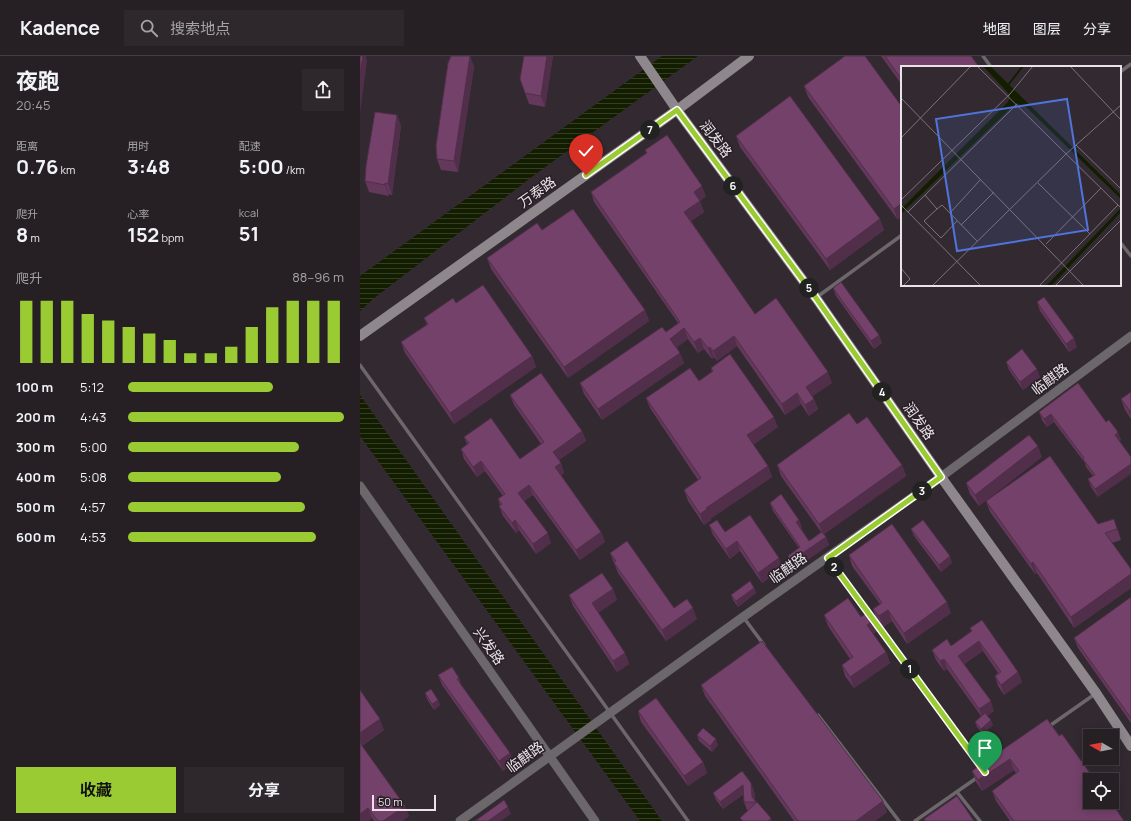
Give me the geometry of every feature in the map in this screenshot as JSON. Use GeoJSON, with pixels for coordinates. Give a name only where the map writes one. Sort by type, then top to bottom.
{"type":"FeatureCollection","features":[{"type":"Feature","properties":{"kind":"main road","name":"万泰路"},"geometry":{"type":"LineString","coordinates":[[360,336],[677,110],[749,56]]}},
{"type":"Feature","properties":{"kind":"main road","name":"润发路"},"geometry":{"type":"LineString","coordinates":[[642,59],[677,110],[816,298],[941,477],[1096,693],[1131,746]]}},
{"type":"Feature","properties":{"kind":"street","name":"临麒路"},"geometry":{"type":"LineString","coordinates":[[460,821],[611,714],[743,617],[941,477],[1131,336]]}},
{"type":"Feature","properties":{"kind":"street","name":"兴发路"},"geometry":{"type":"LineString","coordinates":[[360,486],[595,821]]}},
{"type":"Feature","properties":{"kind":"lane"},"geometry":{"type":"LineString","coordinates":[[983,56],[990,66]]}},
{"type":"Feature","properties":{"kind":"lane"},"geometry":{"type":"LineString","coordinates":[[1121,71],[1131,64]]}},
{"type":"Feature","properties":{"kind":"lane"},"geometry":{"type":"LineString","coordinates":[[816,298],[901,235]]}},
{"type":"Feature","properties":{"kind":"lane"},"geometry":{"type":"LineString","coordinates":[[1121,243],[1131,256]]}},
{"type":"Feature","properties":{"kind":"lane"},"geometry":{"type":"LineString","coordinates":[[360,365],[688,821]]}},
{"type":"Feature","properties":{"kind":"lane"},"geometry":{"type":"LineString","coordinates":[[828,558],[985,772]]}},
{"type":"Feature","properties":{"kind":"lane"},"geometry":{"type":"LineString","coordinates":[[743,617],[767,648]]}},
{"type":"Feature","properties":{"kind":"lane"},"geometry":{"type":"LineString","coordinates":[[1047,728],[1096,693]]}},
{"type":"Feature","properties":{"kind":"lane"},"geometry":{"type":"LineString","coordinates":[[814,710],[899,821]]}},
{"type":"Feature","properties":{"kind":"lane"},"geometry":{"type":"LineString","coordinates":[[915,821],[979,776]]}},
{"type":"Feature","properties":{"kind":"lane"},"geometry":{"type":"LineString","coordinates":[[956,792],[980,821]]}},
{"type":"Feature","properties":{"kind":"shaded area"},"geometry":{"type":"Polygon","coordinates":[[[662,56],[698,56],[533,176],[373,299],[360,311],[360,276],[662,56]]]}},
{"type":"Feature","properties":{"kind":"shaded area"},"geometry":{"type":"Polygon","coordinates":[[[360,395],[662,821],[640,821],[360,436],[360,395]]]}},
{"type":"Feature","properties":{"kind":"building"},"geometry":{"type":"Polygon","coordinates":[[[360,56],[363,56],[360,74],[360,56]]]}},
{"type":"Feature","properties":{"kind":"building"},"geometry":{"type":"Polygon","coordinates":[[[451,56],[470,56],[454,161],[437,159],[436,146],[448,63],[451,56]]]}},
{"type":"Feature","properties":{"kind":"building"},"geometry":{"type":"Polygon","coordinates":[[[524,56],[547,56],[541,96],[525,93],[520,79],[524,56]]]}},
{"type":"Feature","properties":{"kind":"building"},"geometry":{"type":"Polygon","coordinates":[[[845,56],[865,56],[901,106],[901,204],[894,209],[804,86],[845,56]]]}},
{"type":"Feature","properties":{"kind":"building"},"geometry":{"type":"Polygon","coordinates":[[[885,56],[971,56],[978,66],[901,66],[901,79],[885,56]]]}},
{"type":"Feature","properties":{"kind":"building"},"geometry":{"type":"Polygon","coordinates":[[[790,96],[880,219],[826,259],[736,136],[790,96]]]}},
{"type":"Feature","properties":{"kind":"building"},"geometry":{"type":"Polygon","coordinates":[[[375,112],[397,115],[388,184],[385,183],[385,185],[365,181],[375,112]]]}},
{"type":"Feature","properties":{"kind":"building"},"geometry":{"type":"Polygon","coordinates":[[[667,135],[702,186],[694,192],[700,201],[684,212],[755,314],[776,298],[828,372],[806,387],[814,399],[805,405],[797,393],[782,404],[734,336],[713,351],[710,347],[708,348],[700,338],[694,342],[684,328],[670,339],[680,353],[598,409],[580,383],[662,327],[666,332],[680,322],[591,192],[647,153],[645,150],[667,135]]]}},
{"type":"Feature","properties":{"kind":"building"},"geometry":{"type":"Polygon","coordinates":[[[573,209],[645,310],[564,367],[487,258],[537,223],[542,230],[573,209]]]}},
{"type":"Feature","properties":{"kind":"building"},"geometry":{"type":"Polygon","coordinates":[[[841,282],[879,335],[871,341],[833,288],[841,282]]]}},
{"type":"Feature","properties":{"kind":"building"},"geometry":{"type":"Polygon","coordinates":[[[483,285],[532,356],[450,413],[401,342],[428,324],[424,318],[453,298],[456,303],[483,285]]]}},
{"type":"Feature","properties":{"kind":"building"},"geometry":{"type":"Polygon","coordinates":[[[1044,297],[1074,338],[1066,344],[1037,302],[1044,297]]]}},
{"type":"Feature","properties":{"kind":"building"},"geometry":{"type":"Polygon","coordinates":[[[1022,349],[1037,369],[1020,382],[1006,362],[1022,349]]]}},
{"type":"Feature","properties":{"kind":"building"},"geometry":{"type":"Polygon","coordinates":[[[730,354],[774,417],[747,435],[768,466],[706,508],[707,509],[700,514],[684,490],[701,478],[646,398],[690,368],[699,381],[713,371],[711,368],[730,354]]]}},
{"type":"Feature","properties":{"kind":"building"},"geometry":{"type":"Polygon","coordinates":[[[541,373],[582,431],[553,452],[561,463],[555,467],[601,532],[576,550],[529,485],[518,493],[548,533],[533,544],[515,520],[512,523],[499,506],[502,504],[498,499],[505,494],[481,461],[473,467],[461,449],[469,443],[464,437],[491,418],[520,459],[544,442],[510,395],[541,373]]]}},
{"type":"Feature","properties":{"kind":"building"},"geometry":{"type":"Polygon","coordinates":[[[1078,383],[1106,422],[1109,420],[1118,432],[1115,435],[1131,457],[1131,464],[1095,489],[1088,479],[1095,475],[1083,459],[1084,458],[1051,414],[1044,419],[1039,412],[1078,383]]]}},
{"type":"Feature","properties":{"kind":"building"},"geometry":{"type":"Polygon","coordinates":[[[1131,392],[1131,415],[1129,412],[1130,411],[1121,399],[1131,392]]]}},
{"type":"Feature","properties":{"kind":"building"},"geometry":{"type":"Polygon","coordinates":[[[849,413],[857,424],[867,417],[902,465],[819,524],[777,465],[849,413]]]}},
{"type":"Feature","properties":{"kind":"building"},"geometry":{"type":"Polygon","coordinates":[[[1029,435],[1038,446],[975,495],[966,483],[1029,435]]]}},
{"type":"Feature","properties":{"kind":"building"},"geometry":{"type":"Polygon","coordinates":[[[1050,456],[1098,524],[1114,519],[1117,529],[1105,533],[1131,569],[1131,574],[1071,617],[1033,562],[1031,564],[986,501],[1050,456]]]}},
{"type":"Feature","properties":{"kind":"building"},"geometry":{"type":"Polygon","coordinates":[[[781,494],[799,520],[796,522],[809,541],[822,532],[826,537],[791,561],[788,556],[800,547],[770,503],[781,494]]]}},
{"type":"Feature","properties":{"kind":"building"},"geometry":{"type":"Polygon","coordinates":[[[750,515],[779,558],[758,573],[737,541],[726,549],[709,525],[717,520],[725,532],[750,515]]]}},
{"type":"Feature","properties":{"kind":"building"},"geometry":{"type":"Polygon","coordinates":[[[923,520],[950,556],[939,565],[911,529],[923,520]]]}},
{"type":"Feature","properties":{"kind":"building"},"geometry":{"type":"Polygon","coordinates":[[[892,524],[947,602],[904,633],[888,610],[879,616],[873,609],[882,603],[849,555],[892,524]]]}},
{"type":"Feature","properties":{"kind":"building"},"geometry":{"type":"Polygon","coordinates":[[[627,541],[674,608],[687,599],[693,608],[662,630],[614,563],[616,561],[610,553],[627,541]]]}},
{"type":"Feature","properties":{"kind":"building"},"geometry":{"type":"Polygon","coordinates":[[[602,573],[613,589],[592,603],[625,653],[613,661],[569,595],[602,573]]]}},
{"type":"Feature","properties":{"kind":"building"},"geometry":{"type":"Polygon","coordinates":[[[750,581],[754,588],[736,601],[731,595],[750,581]]]}},
{"type":"Feature","properties":{"kind":"building"},"geometry":{"type":"Polygon","coordinates":[[[1131,597],[1131,718],[1074,638],[1131,597]]]}},
{"type":"Feature","properties":{"kind":"building"},"geometry":{"type":"Polygon","coordinates":[[[848,598],[861,617],[868,612],[874,620],[867,625],[886,652],[850,677],[842,665],[853,657],[824,615],[848,598]]]}},
{"type":"Feature","properties":{"kind":"building"},"geometry":{"type":"Polygon","coordinates":[[[982,620],[1018,672],[1001,685],[995,676],[1001,672],[979,641],[958,656],[991,701],[979,709],[944,659],[940,661],[932,650],[947,639],[951,646],[972,631],[970,628],[982,620]]]}},
{"type":"Feature","properties":{"kind":"building"},"geometry":{"type":"Polygon","coordinates":[[[762,641],[883,801],[856,821],[798,821],[701,685],[762,641]]]}},
{"type":"Feature","properties":{"kind":"building"},"geometry":{"type":"Polygon","coordinates":[[[452,667],[459,678],[457,679],[510,753],[499,761],[438,675],[452,667]]]}},
{"type":"Feature","properties":{"kind":"building"},"geometry":{"type":"Polygon","coordinates":[[[431,689],[438,700],[432,704],[425,693],[431,689]]]}},
{"type":"Feature","properties":{"kind":"building"},"geometry":{"type":"Polygon","coordinates":[[[360,690],[380,719],[360,733],[360,690]]]}},
{"type":"Feature","properties":{"kind":"building"},"geometry":{"type":"Polygon","coordinates":[[[656,698],[703,762],[684,776],[638,711],[656,698]]]}},
{"type":"Feature","properties":{"kind":"building"},"geometry":{"type":"Polygon","coordinates":[[[985,713],[991,720],[981,729],[975,722],[985,713]]]}},
{"type":"Feature","properties":{"kind":"building"},"geometry":{"type":"Polygon","coordinates":[[[1047,719],[1059,736],[1062,734],[1090,773],[1083,773],[1083,809],[1116,809],[1124,821],[1014,821],[992,791],[1019,771],[1010,759],[978,780],[972,771],[1047,719]]]}},
{"type":"Feature","properties":{"kind":"building"},"geometry":{"type":"Polygon","coordinates":[[[703,728],[716,739],[710,746],[697,735],[703,728]]]}},
{"type":"Feature","properties":{"kind":"building"},"geometry":{"type":"Polygon","coordinates":[[[360,743],[405,806],[383,821],[378,821],[368,808],[360,814],[360,743]]]}},
{"type":"Feature","properties":{"kind":"building"},"geometry":{"type":"Polygon","coordinates":[[[742,771],[751,783],[752,797],[756,802],[744,802],[743,785],[720,802],[713,793],[742,771]]]}},
{"type":"Feature","properties":{"kind":"building"},"geometry":{"type":"Polygon","coordinates":[[[957,796],[974,821],[925,821],[924,819],[957,796]]]}},
{"type":"Feature","properties":{"kind":"building"},"geometry":{"type":"Polygon","coordinates":[[[504,800],[508,807],[488,821],[475,821],[504,800]]]}},
{"type":"Feature","properties":{"kind":"building"},"geometry":{"type":"Polygon","coordinates":[[[757,802],[771,818],[768,821],[743,821],[740,818],[757,802]]]}},
{"type":"Feature","properties":{"kind":"route"},"geometry":{"type":"LineString","coordinates":[[586,175],[677,110],[816,298],[941,477],[828,558],[985,772]]}}]}
